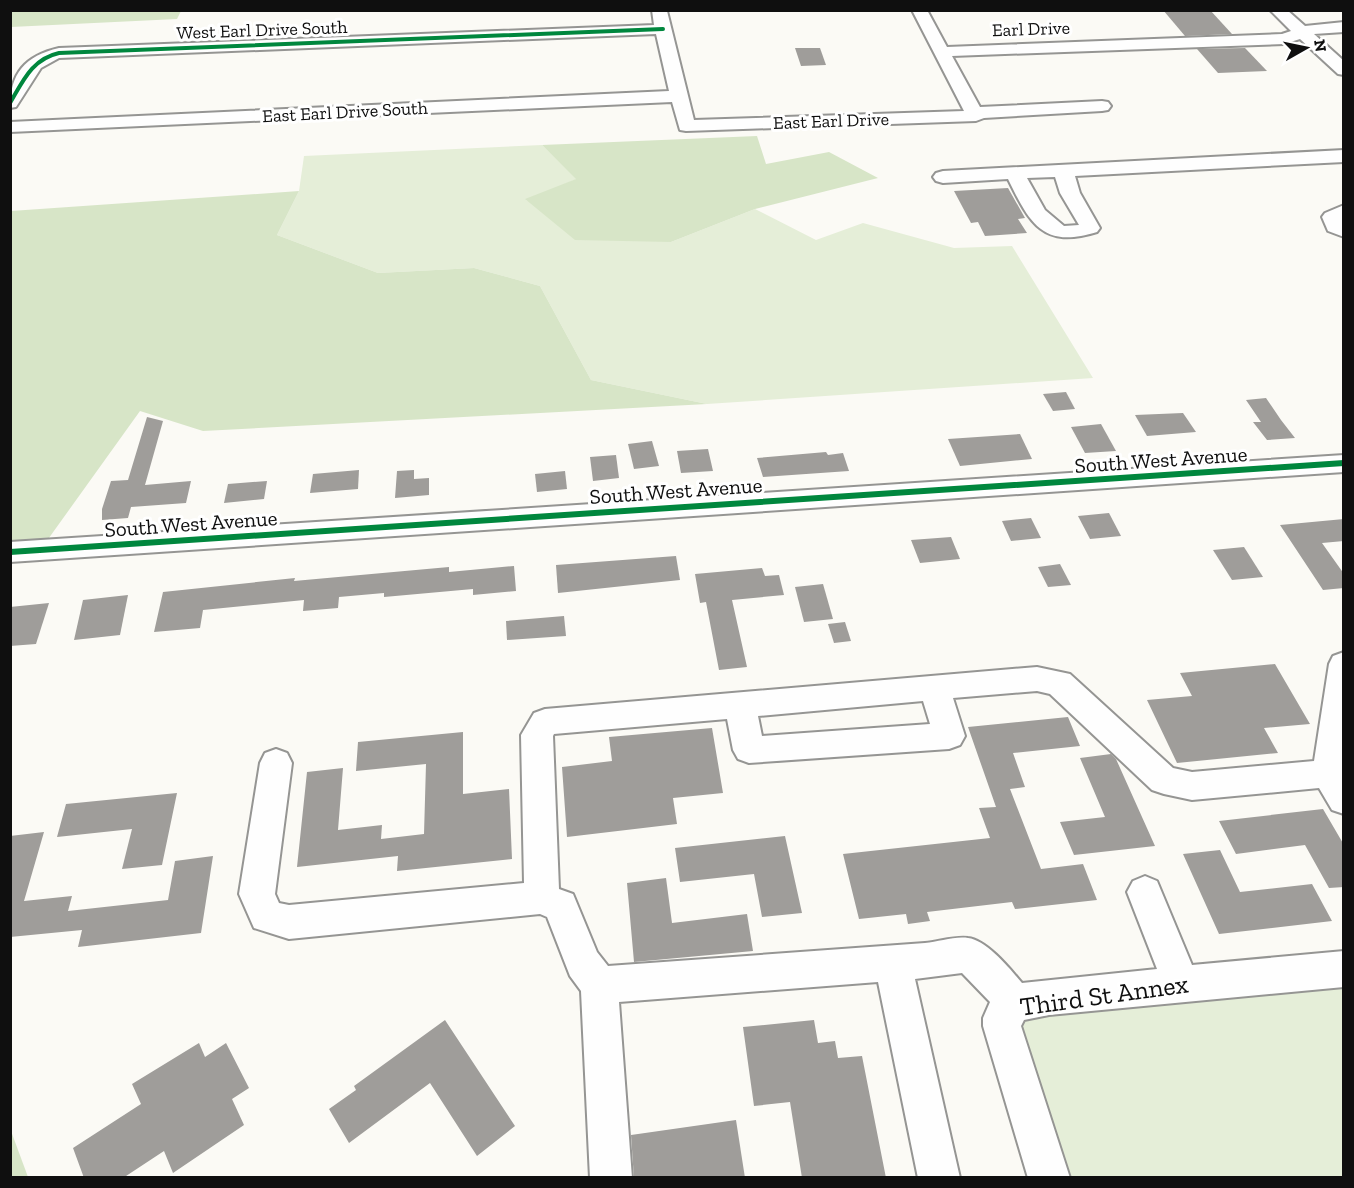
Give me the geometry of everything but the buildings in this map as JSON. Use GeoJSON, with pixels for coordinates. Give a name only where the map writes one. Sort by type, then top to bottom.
{"type":"FeatureCollection","features":[{"type":"Feature","properties":{"kind":"street"},"geometry":{"type":"LineString","coordinates":[[659,10],[679,96]]}},
{"type":"Feature","properties":{"kind":"street"},"geometry":{"type":"LineString","coordinates":[[919,10],[976,114]]}},
{"type":"Feature","properties":{"kind":"street"},"geometry":{"type":"LineString","coordinates":[[1277,10],[1344,70]]}},
{"type":"Feature","properties":{"kind":"street","name":"Earl Drive"},"geometry":{"type":"LineString","coordinates":[[940,52],[1284,39],[1319,28],[1344,27]]}},
{"type":"Feature","properties":{"kind":"street","name":"West Earl Drive South"},"geometry":{"type":"LineString","coordinates":[[10,103],[35,62],[42,57],[59,53],[663,29]]}},
{"type":"Feature","properties":{"kind":"street","name":"East Earl Drive"},"geometry":{"type":"LineString","coordinates":[[679,96],[686,126],[976,114],[1102,106]]}},
{"type":"Feature","properties":{"kind":"street","name":"East Earl Drive South"},"geometry":{"type":"LineString","coordinates":[[10,127],[679,96]]}},
{"type":"Feature","properties":{"kind":"street"},"geometry":{"type":"LineString","coordinates":[[943,177],[1344,156]]}},
{"type":"Feature","properties":{"kind":"street"},"geometry":{"type":"LineString","coordinates":[[1015,173],[1041,221],[1057,232],[1078,232],[1090,228],[1071,196],[1064,178],[1065,171]]}},
{"type":"Feature","properties":{"kind":"street"},"geometry":{"type":"LineString","coordinates":[[1344,211],[1332,217],[1335,227],[1344,231]]}},
{"type":"Feature","properties":{"kind":"street","name":"South West Avenue"},"geometry":{"type":"LineString","coordinates":[[10,552],[1344,463]]}},
{"type":"Feature","properties":{"kind":"street"},"geometry":{"type":"LineString","coordinates":[[1344,663],[1328,773],[1344,800]]}},
{"type":"Feature","properties":{"kind":"street"},"geometry":{"type":"LineString","coordinates":[[542,898],[537,735],[545,722],[1037,679],[1059,684],[1164,780],[1192,786],[1328,773]]}},
{"type":"Feature","properties":{"kind":"street"},"geometry":{"type":"LineString","coordinates":[[740,705],[748,750],[949,736],[935,688]]}},
{"type":"Feature","properties":{"kind":"street"},"geometry":{"type":"LineString","coordinates":[[276,763],[257,894],[267,916],[289,922],[542,898],[560,906],[583,964],[599,985],[610,1178]]}},
{"type":"Feature","properties":{"kind":"street"},"geometry":{"type":"LineString","coordinates":[[1145,892],[1181,984]]}},
{"type":"Feature","properties":{"kind":"street"},"geometry":{"type":"LineString","coordinates":[[599,985],[893,963],[968,955],[992,976],[1016,1003]]}},
{"type":"Feature","properties":{"kind":"street"},"geometry":{"type":"LineString","coordinates":[[893,963],[939,1178]]}},
{"type":"Feature","properties":{"kind":"street","name":"Third St Annex"},"geometry":{"type":"LineString","coordinates":[[1049,1178],[1002,1026],[1001,1017],[1006,1010],[1016,1003],[1049,997],[1344,969]]}},
{"type":"Feature","properties":{"kind":"green space"},"geometry":{"type":"Polygon","coordinates":[[[10,11],[181,11],[177,19],[11,27],[10,11]]]}},
{"type":"Feature","properties":{"kind":"green space"},"geometry":{"type":"Polygon","coordinates":[[[757,136],[766,164],[829,152],[878,178],[755,209],[671,242],[575,240],[525,199],[576,179],[542,145],[757,136]]]}},
{"type":"Feature","properties":{"kind":"green space"},"geometry":{"type":"Polygon","coordinates":[[[542,145],[577,179],[526,200],[671,242],[755,209],[816,240],[863,223],[954,248],[1012,246],[1093,378],[707,404],[591,380],[540,286],[474,268],[378,273],[277,235],[299,191],[304,156],[542,145]]]}},
{"type":"Feature","properties":{"kind":"green space"},"geometry":{"type":"Polygon","coordinates":[[[299,191],[277,235],[378,273],[474,268],[540,286],[591,380],[707,404],[203,431],[140,411],[41,549],[11,551],[11,211],[299,191]]]}},
{"type":"Feature","properties":{"kind":"green space"},"geometry":{"type":"Polygon","coordinates":[[[1343,971],[1343,1177],[1042,1177],[992,1006],[1343,971]]]}},
{"type":"Feature","properties":{"kind":"green space"},"geometry":{"type":"Polygon","coordinates":[[[11,1131],[28,1177],[11,1177],[11,1131]]]}},
{"type":"Feature","properties":{"kind":"cycle path"},"geometry":{"type":"LineString","coordinates":[[10,103],[29,70],[41,59],[59,53],[663,29]]}},
{"type":"Feature","properties":{"kind":"cycle path"},"geometry":{"type":"LineString","coordinates":[[10,552],[1344,463]]}}]}
